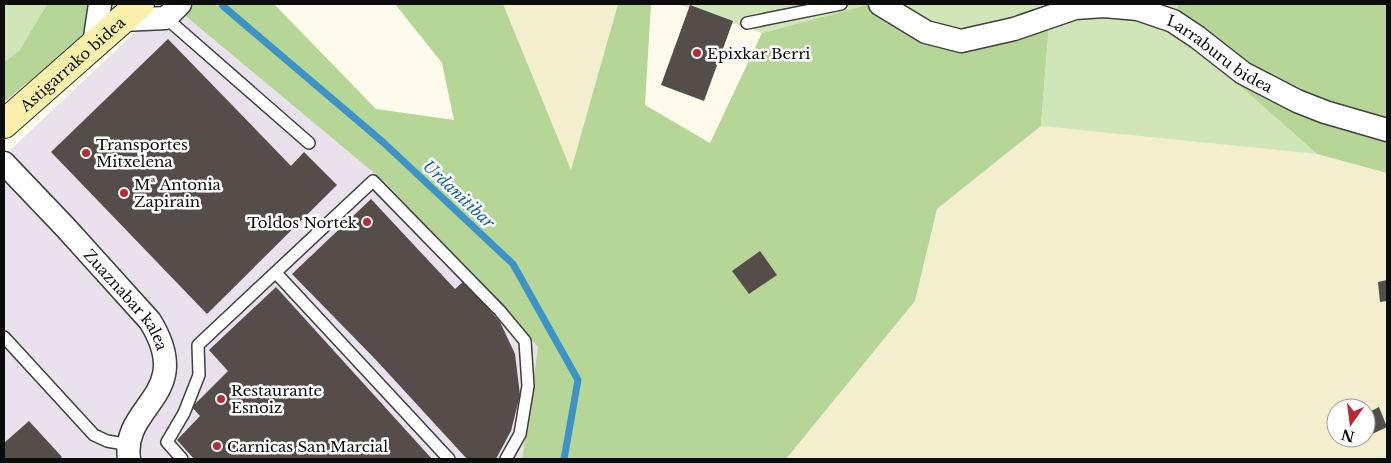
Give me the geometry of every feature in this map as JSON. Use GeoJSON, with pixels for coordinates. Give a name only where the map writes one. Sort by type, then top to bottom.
{"type":"FeatureCollection","features":[{"type":"Feature","properties":{"kind":"main road","name":"Astigarrako bidea"},"geometry":{"type":"LineString","coordinates":[[4,124],[131,12]]}},
{"type":"Feature","properties":{"kind":"street"},"geometry":{"type":"LineString","coordinates":[[94,44],[100,4]]}},
{"type":"Feature","properties":{"kind":"street","name":"Larraburu bidea"},"geometry":{"type":"LineString","coordinates":[[880,4],[926,32],[961,41],[1014,29],[1075,8],[1104,6],[1138,9],[1173,22],[1243,73],[1297,101],[1326,112],[1387,130]]}},
{"type":"Feature","properties":{"kind":"street"},"geometry":{"type":"LineString","coordinates":[[131,12],[173,11]]}},
{"type":"Feature","properties":{"kind":"street","name":"Zuaznabar kalea"},"geometry":{"type":"LineString","coordinates":[[4,163],[150,321],[158,334],[165,363],[164,379],[131,445]]}},
{"type":"Feature","properties":{"kind":"lane"},"geometry":{"type":"LineString","coordinates":[[747,23],[841,4]]}},
{"type":"Feature","properties":{"kind":"lane"},"geometry":{"type":"LineString","coordinates":[[173,11],[309,143]]}},
{"type":"Feature","properties":{"kind":"lane"},"geometry":{"type":"LineString","coordinates":[[182,459],[167,442],[184,413],[199,375],[198,345],[374,181],[500,311],[524,342],[528,386],[520,434],[506,459]]}},
{"type":"Feature","properties":{"kind":"lane"},"geometry":{"type":"LineString","coordinates":[[276,273],[449,459]]}},
{"type":"Feature","properties":{"kind":"lane"},"geometry":{"type":"LineString","coordinates":[[4,337],[94,435],[107,441],[131,445]]}},
{"type":"Feature","properties":{"kind":"shaded area"},"geometry":{"type":"Polygon","coordinates":[[[165,4],[171,4],[386,183],[538,347],[522,459],[4,459],[4,156],[165,4]]]}},
{"type":"Feature","properties":{"kind":"shaded area"},"geometry":{"type":"Polygon","coordinates":[[[503,4],[618,4],[571,171],[503,4]]]}},
{"type":"Feature","properties":{"kind":"shaded area"},"geometry":{"type":"Polygon","coordinates":[[[1041,126],[1317,154],[1387,173],[1387,459],[786,459],[915,301],[937,209],[1041,126]]]}},
{"type":"Feature","properties":{"kind":"green space"},"geometry":{"type":"Polygon","coordinates":[[[4,4],[47,4],[19,51],[4,62],[4,4]]]}},
{"type":"Feature","properties":{"kind":"green space"},"geometry":{"type":"Polygon","coordinates":[[[47,4],[124,4],[4,102],[4,62],[19,51],[47,4]]]}},
{"type":"Feature","properties":{"kind":"green space"},"geometry":{"type":"Polygon","coordinates":[[[171,4],[274,4],[376,109],[454,120],[442,63],[395,4],[503,4],[571,170],[618,4],[651,4],[645,105],[710,143],[762,33],[867,5],[953,37],[1050,11],[1041,126],[937,209],[915,301],[786,459],[522,459],[538,347],[386,183],[171,4]]]}},
{"type":"Feature","properties":{"kind":"green space"},"geometry":{"type":"Polygon","coordinates":[[[677,4],[1178,4],[1174,28],[1317,154],[1041,126],[1050,12],[953,37],[867,5],[762,33],[677,4]]]}},
{"type":"Feature","properties":{"kind":"green space"},"geometry":{"type":"Polygon","coordinates":[[[1178,4],[1387,4],[1387,173],[1317,154],[1174,28],[1178,4]]]}},
{"type":"Feature","properties":{"kind":"building","name":"Epixkar Berri"},"geometry":{"type":"Polygon","coordinates":[[[690,5],[733,21],[704,101],[661,85],[690,5]]]}},
{"type":"Feature","properties":{"kind":"building"},"geometry":{"type":"Polygon","coordinates":[[[168,39],[291,166],[304,152],[337,185],[207,314],[51,152],[168,39]]]}},
{"type":"Feature","properties":{"kind":"building"},"geometry":{"type":"Polygon","coordinates":[[[371,199],[455,289],[464,281],[500,322],[515,354],[520,395],[511,431],[496,459],[467,459],[377,361],[292,274],[371,199]]]}},
{"type":"Feature","properties":{"kind":"building"},"geometry":{"type":"Polygon","coordinates":[[[760,251],[777,275],[749,294],[732,271],[760,251]]]}},
{"type":"Feature","properties":{"kind":"building"},"geometry":{"type":"Polygon","coordinates":[[[1387,280],[1387,301],[1380,302],[1378,282],[1387,280]]]}},
{"type":"Feature","properties":{"kind":"building"},"geometry":{"type":"Polygon","coordinates":[[[276,287],[432,459],[194,459],[177,440],[200,416],[192,407],[228,371],[209,350],[276,287]]]}},
{"type":"Feature","properties":{"kind":"building"},"geometry":{"type":"Polygon","coordinates":[[[1379,407],[1387,427],[1376,432],[1376,408],[1379,407]]]}},
{"type":"Feature","properties":{"kind":"building"},"geometry":{"type":"Polygon","coordinates":[[[29,421],[62,457],[59,459],[4,459],[4,443],[29,421]]]}},
{"type":"Feature","properties":{"kind":"waterway","name":"Urdanitibar"},"geometry":{"type":"LineString","coordinates":[[223,6],[384,143],[513,264],[578,380],[564,459]]}},
{"type":"Feature","properties":{"kind":"place","name":"Epixkar Berri"},"geometry":{"type":"Point","coordinates":[697,53]}},
{"type":"Feature","properties":{"kind":"place","name":"Transportes Mitxelena"},"geometry":{"type":"Point","coordinates":[86,153]}},
{"type":"Feature","properties":{"kind":"place","name":"Mª Antonia Zapirain"},"geometry":{"type":"Point","coordinates":[124,193]}},
{"type":"Feature","properties":{"kind":"place","name":"Toldos Nortek"},"geometry":{"type":"Point","coordinates":[367,222]}},
{"type":"Feature","properties":{"kind":"place","name":"Restaurante Esnoiz"},"geometry":{"type":"Point","coordinates":[221,399]}},
{"type":"Feature","properties":{"kind":"place","name":"Carnicas San Marcial"},"geometry":{"type":"Point","coordinates":[217,446]}}]}
